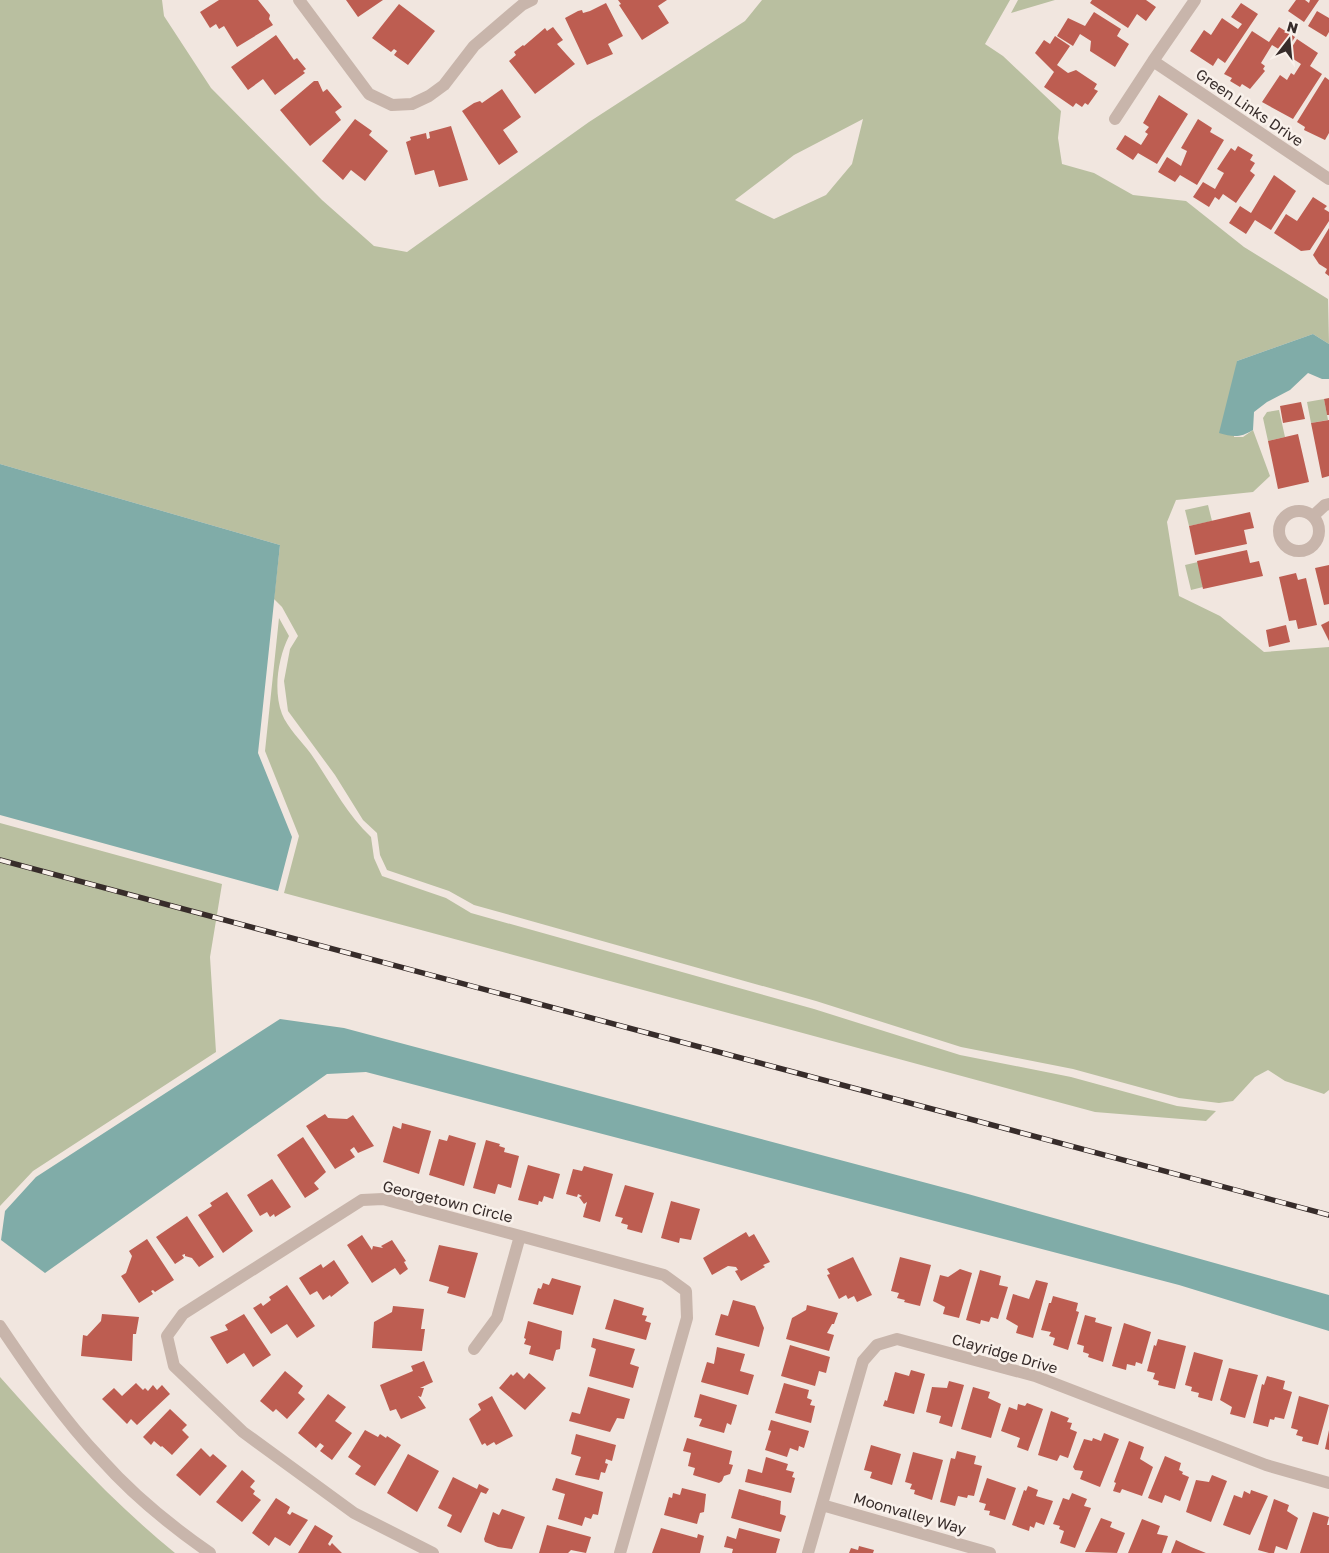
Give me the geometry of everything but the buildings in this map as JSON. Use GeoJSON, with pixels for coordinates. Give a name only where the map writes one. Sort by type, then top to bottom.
{"type":"FeatureCollection","features":[{"type":"Feature","properties":{"kind":"street"},"geometry":{"type":"LineString","coordinates":[[298,0],[369,94],[392,105],[412,104],[429,96],[444,85],[474,46],[522,5],[532,0]]}},
{"type":"Feature","properties":{"kind":"street"},"geometry":{"type":"LineString","coordinates":[[1115,119],[1195,0]]}},
{"type":"Feature","properties":{"kind":"street","name":"Green Links Drive"},"geometry":{"type":"LineString","coordinates":[[1153,61],[1329,179]]}},
{"type":"Feature","properties":{"kind":"street"},"geometry":{"type":"LineString","coordinates":[[1313,516],[1325,505],[1329,504]]}},
{"type":"Feature","properties":{"kind":"street","name":"Georgetown Circle"},"geometry":{"type":"LineString","coordinates":[[433,1553],[354,1513],[243,1432],[174,1366],[168,1336],[184,1314],[362,1200],[383,1199],[664,1275],[686,1291],[687,1318],[620,1553]]}},
{"type":"Feature","properties":{"kind":"street"},"geometry":{"type":"LineString","coordinates":[[474,1349],[497,1318],[520,1236]]}},
{"type":"Feature","properties":{"kind":"street"},"geometry":{"type":"LineString","coordinates":[[0,1326],[37,1382],[101,1460],[174,1527],[210,1553]]}},
{"type":"Feature","properties":{"kind":"street","name":"Clayridge Drive"},"geometry":{"type":"LineString","coordinates":[[808,1553],[863,1361],[877,1345],[897,1339],[1035,1376],[1266,1465],[1329,1484]]}},
{"type":"Feature","properties":{"kind":"street","name":"Moonvalley Way"},"geometry":{"type":"LineString","coordinates":[[822,1505],[990,1553]]}},
{"type":"Feature","properties":{"kind":"green space"},"geometry":{"type":"Polygon","coordinates":[[[0,0],[162,0],[164,16],[211,88],[322,200],[374,246],[407,252],[589,122],[745,21],[762,0],[1010,0],[985,44],[1003,56],[1061,111],[1058,138],[1062,164],[1094,173],[1133,195],[1186,201],[1244,247],[1328,299],[1329,344],[1313,334],[1237,361],[1234,437],[1243,437],[1253,430],[1270,476],[1253,492],[1176,500],[1167,522],[1179,596],[1220,616],[1264,652],[1329,647],[1329,1090],[1324,1094],[1285,1081],[1268,1070],[1255,1077],[1233,1101],[1219,1103],[1179,1098],[1073,1069],[961,1047],[816,1001],[474,905],[449,891],[387,870],[380,855],[377,833],[363,820],[335,775],[288,711],[284,681],[290,649],[298,636],[282,607],[274,599],[280,545],[0,464],[0,0]],[[863,119],[794,155],[735,200],[774,219],[826,195],[852,164],[863,119]]]}},
{"type":"Feature","properties":{"kind":"green space"},"geometry":{"type":"Polygon","coordinates":[[[1018,0],[1055,0],[1011,13],[1018,0]]]}},
{"type":"Feature","properties":{"kind":"green space"},"geometry":{"type":"Polygon","coordinates":[[[1324,399],[1328,420],[1311,423],[1307,402],[1324,399]]]}},
{"type":"Feature","properties":{"kind":"green space"},"geometry":{"type":"Polygon","coordinates":[[[1279,410],[1285,437],[1268,441],[1263,418],[1267,412],[1279,410]]]}},
{"type":"Feature","properties":{"kind":"green space"},"geometry":{"type":"Polygon","coordinates":[[[1208,505],[1212,521],[1189,526],[1185,510],[1208,505]]]}},
{"type":"Feature","properties":{"kind":"green space"},"geometry":{"type":"Polygon","coordinates":[[[1198,562],[1203,587],[1191,590],[1185,565],[1198,562]]]}},
{"type":"Feature","properties":{"kind":"green space"},"geometry":{"type":"Polygon","coordinates":[[[279,618],[289,636],[282,654],[277,685],[282,714],[346,808],[371,837],[374,858],[382,876],[446,898],[471,913],[814,1009],[960,1055],[1071,1077],[1177,1106],[1216,1111],[1206,1121],[1095,1112],[284,893],[299,836],[265,751],[279,618]]]}},
{"type":"Feature","properties":{"kind":"green space"},"geometry":{"type":"Polygon","coordinates":[[[0,823],[222,884],[210,957],[216,1052],[33,1171],[0,1206],[0,823]]]}},
{"type":"Feature","properties":{"kind":"green space"},"geometry":{"type":"Polygon","coordinates":[[[0,1377],[106,1491],[175,1553],[0,1553],[0,1377]]]}},
{"type":"Feature","properties":{"kind":"water"},"geometry":{"type":"Polygon","coordinates":[[[1313,334],[1329,344],[1329,379],[1322,379],[1308,373],[1290,390],[1267,402],[1254,412],[1253,430],[1236,436],[1219,433],[1237,361],[1313,334]]]}},
{"type":"Feature","properties":{"kind":"water"},"geometry":{"type":"Polygon","coordinates":[[[0,464],[280,545],[258,753],[292,837],[278,891],[0,815],[0,464]]]}},
{"type":"Feature","properties":{"kind":"water"},"geometry":{"type":"Polygon","coordinates":[[[280,1019],[344,1028],[968,1194],[1329,1295],[1329,1331],[1179,1285],[366,1072],[327,1074],[45,1273],[1,1240],[5,1211],[36,1177],[280,1019]]]}},
{"type":"Feature","properties":{"kind":"railway"},"geometry":{"type":"LineString","coordinates":[[0,860],[1329,1215]]}}]}
